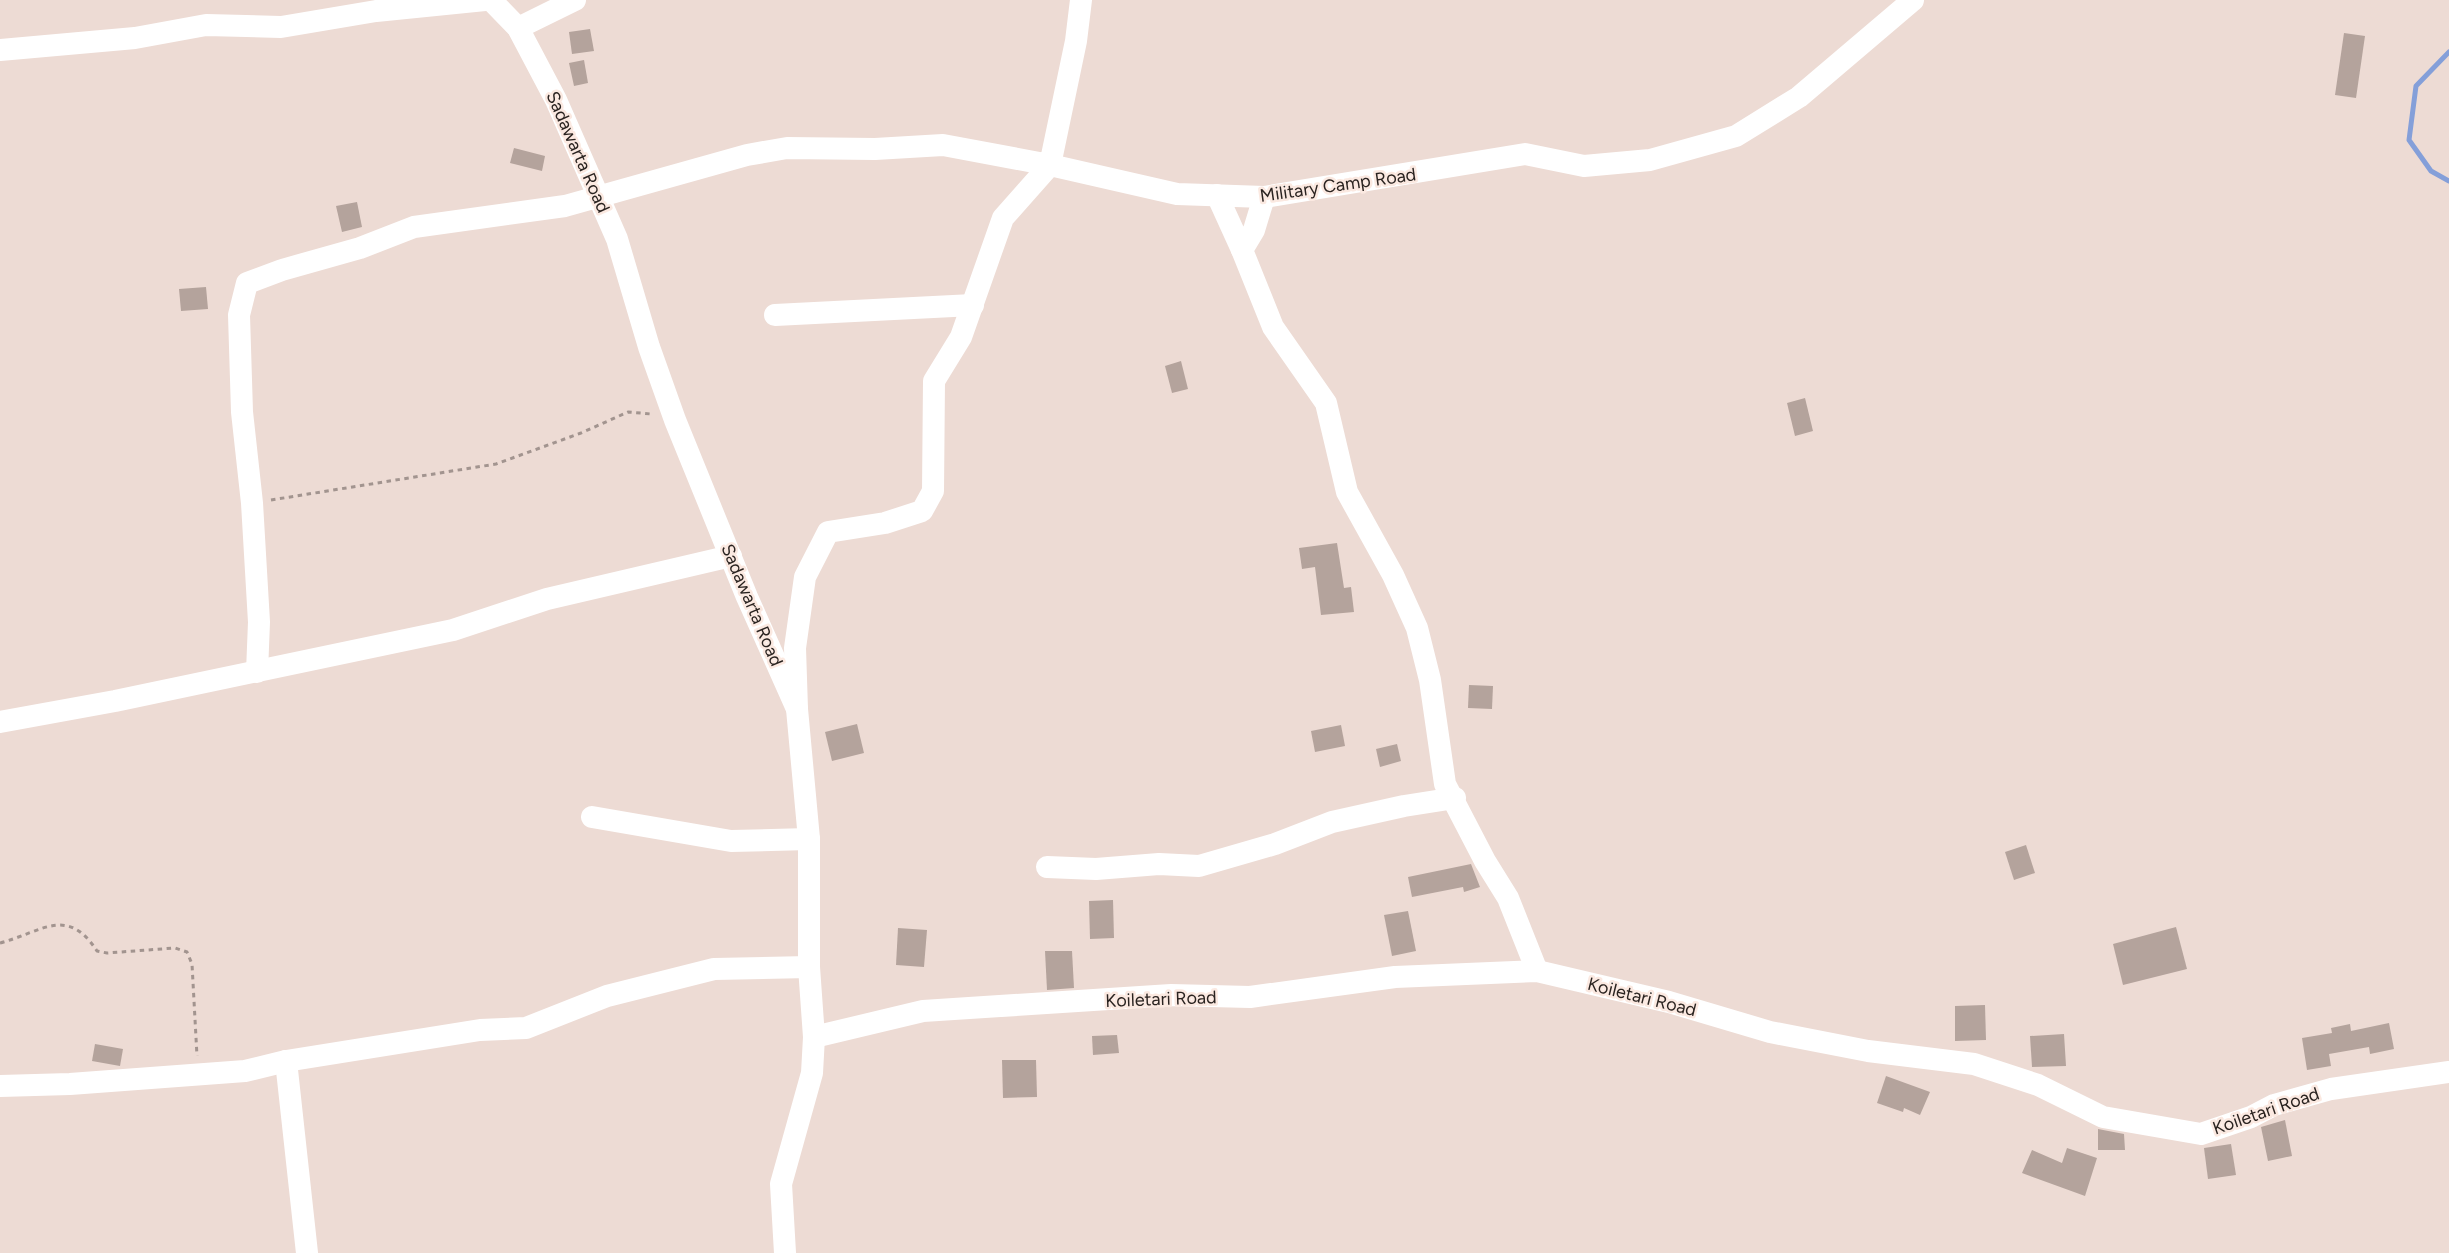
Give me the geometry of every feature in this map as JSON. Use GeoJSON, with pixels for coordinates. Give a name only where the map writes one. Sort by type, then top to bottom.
{"type":"FeatureCollection","features":[{"type":"Feature","properties":{"kind":"street"},"geometry":{"type":"LineString","coordinates":[[0,50],[135,38],[206,25],[281,27],[376,11],[485,0]]}},
{"type":"Feature","properties":{"kind":"street","name":"Sadawarta Road"},"geometry":{"type":"LineString","coordinates":[[491,0],[518,28],[556,100],[599,197],[617,239],[649,347],[675,420],[730,556],[797,709],[809,839],[809,967],[814,1037],[812,1073],[781,1184],[785,1253]]}},
{"type":"Feature","properties":{"kind":"street"},"geometry":{"type":"LineString","coordinates":[[518,28],[575,0]]}},
{"type":"Feature","properties":{"kind":"street"},"geometry":{"type":"LineString","coordinates":[[797,709],[795,648],[805,577],[828,532],[885,523],[922,511],[933,490],[934,381],[961,336],[1003,218],[1050,165],[1076,41],[1081,0]]}},
{"type":"Feature","properties":{"kind":"street","name":"Military Camp Road"},"geometry":{"type":"LineString","coordinates":[[252,503],[242,412],[239,315],[247,283],[282,270],[360,248],[414,227],[565,206],[747,155],[787,147],[875,149],[943,145],[1050,165],[1177,194],[1264,197],[1525,154],[1584,166],[1650,160],[1736,136],[1799,98],[1913,0]]}},
{"type":"Feature","properties":{"kind":"street"},"geometry":{"type":"LineString","coordinates":[[1217,195],[1273,327],[1326,403],[1347,492],[1393,575],[1417,628],[1430,680],[1445,784],[1455,798],[1485,861],[1509,898],[1537,971]]}},
{"type":"Feature","properties":{"kind":"street"},"geometry":{"type":"LineString","coordinates":[[1242,250],[1254,230],[1264,197]]}},
{"type":"Feature","properties":{"kind":"street"},"geometry":{"type":"LineString","coordinates":[[775,315],[973,305]]}},
{"type":"Feature","properties":{"kind":"street"},"geometry":{"type":"LineString","coordinates":[[252,503],[259,622],[257,672]]}},
{"type":"Feature","properties":{"kind":"street"},"geometry":{"type":"LineString","coordinates":[[0,722],[257,672],[453,630],[547,599],[730,556]]}},
{"type":"Feature","properties":{"kind":"street"},"geometry":{"type":"LineString","coordinates":[[1047,867],[1096,869],[1159,864],[1199,866],[1275,844],[1332,822],[1404,806],[1455,798]]}},
{"type":"Feature","properties":{"kind":"street"},"geometry":{"type":"LineString","coordinates":[[592,817],[731,841],[809,839]]}},
{"type":"Feature","properties":{"kind":"street"},"geometry":{"type":"LineString","coordinates":[[0,1086],[198,1076],[245,1071],[286,1061],[480,1030],[526,1028],[607,996],[714,969],[809,967]]}},
{"type":"Feature","properties":{"kind":"street","name":"Koiletari Road"},"geometry":{"type":"LineString","coordinates":[[814,1037],[923,1011],[1171,996],[1250,998],[1395,977],[1537,971],[1669,1002],[1770,1032],[1868,1051],[1974,1064],[2038,1085],[2103,1117],[2201,1134],[2251,1118],[2274,1105],[2331,1089],[2449,1072]]}},
{"type":"Feature","properties":{"kind":"street"},"geometry":{"type":"LineString","coordinates":[[286,1061],[307,1253]]}},
{"type":"Feature","properties":{"kind":"path"},"geometry":{"type":"LineString","coordinates":[[252,503],[496,464],[581,433],[628,412],[655,414],[675,420]]}},
{"type":"Feature","properties":{"kind":"path"},"geometry":{"type":"LineString","coordinates":[[0,943],[46,927],[70,925],[85,933],[97,951],[107,953],[175,948],[187,952],[192,964],[198,1076]]}},
{"type":"Feature","properties":{"kind":"building"},"geometry":{"type":"Polygon","coordinates":[[[590,29],[594,51],[572,54],[569,32],[590,29]]]}},
{"type":"Feature","properties":{"kind":"building"},"geometry":{"type":"Polygon","coordinates":[[[2344,33],[2365,36],[2356,98],[2335,95],[2344,33]]]}},
{"type":"Feature","properties":{"kind":"building"},"geometry":{"type":"Polygon","coordinates":[[[584,60],[588,83],[574,86],[569,63],[584,60]]]}},
{"type":"Feature","properties":{"kind":"building"},"geometry":{"type":"Polygon","coordinates":[[[514,148],[545,156],[542,171],[510,163],[514,148]]]}},
{"type":"Feature","properties":{"kind":"building"},"geometry":{"type":"Polygon","coordinates":[[[357,202],[362,227],[342,232],[336,206],[357,202]]]}},
{"type":"Feature","properties":{"kind":"building"},"geometry":{"type":"Polygon","coordinates":[[[206,287],[208,309],[181,311],[179,289],[206,287]]]}},
{"type":"Feature","properties":{"kind":"building"},"geometry":{"type":"Polygon","coordinates":[[[1181,361],[1188,389],[1172,393],[1165,366],[1181,361]]]}},
{"type":"Feature","properties":{"kind":"building"},"geometry":{"type":"Polygon","coordinates":[[[1805,398],[1813,431],[1795,436],[1787,403],[1805,398]]]}},
{"type":"Feature","properties":{"kind":"building"},"geometry":{"type":"Polygon","coordinates":[[[1337,543],[1344,588],[1351,587],[1354,612],[1321,615],[1315,567],[1302,569],[1299,548],[1337,543]]]}},
{"type":"Feature","properties":{"kind":"building"},"geometry":{"type":"Polygon","coordinates":[[[1469,685],[1493,686],[1492,709],[1468,708],[1469,685]]]}},
{"type":"Feature","properties":{"kind":"building"},"geometry":{"type":"Polygon","coordinates":[[[857,724],[864,753],[832,761],[825,732],[857,724]]]}},
{"type":"Feature","properties":{"kind":"building"},"geometry":{"type":"Polygon","coordinates":[[[1341,725],[1345,746],[1315,752],[1311,731],[1341,725]]]}},
{"type":"Feature","properties":{"kind":"building"},"geometry":{"type":"Polygon","coordinates":[[[1397,744],[1401,761],[1380,767],[1376,749],[1397,744]]]}},
{"type":"Feature","properties":{"kind":"building"},"geometry":{"type":"Polygon","coordinates":[[[2026,845],[2035,873],[2014,880],[2005,852],[2026,845]]]}},
{"type":"Feature","properties":{"kind":"building"},"geometry":{"type":"Polygon","coordinates":[[[1471,864],[1480,887],[1464,892],[1463,887],[1412,897],[1408,877],[1471,864]]]}},
{"type":"Feature","properties":{"kind":"building"},"geometry":{"type":"Polygon","coordinates":[[[1113,900],[1114,938],[1090,939],[1089,901],[1113,900]]]}},
{"type":"Feature","properties":{"kind":"building"},"geometry":{"type":"Polygon","coordinates":[[[1408,911],[1416,951],[1392,956],[1384,915],[1408,911]]]}},
{"type":"Feature","properties":{"kind":"building"},"geometry":{"type":"Polygon","coordinates":[[[2176,927],[2187,969],[2123,985],[2113,944],[2176,927]]]}},
{"type":"Feature","properties":{"kind":"building"},"geometry":{"type":"Polygon","coordinates":[[[898,928],[927,930],[924,967],[896,965],[898,928]]]}},
{"type":"Feature","properties":{"kind":"building"},"geometry":{"type":"Polygon","coordinates":[[[1045,951],[1072,951],[1074,988],[1047,990],[1045,951]]]}},
{"type":"Feature","properties":{"kind":"building"},"geometry":{"type":"Polygon","coordinates":[[[1985,1005],[1986,1040],[1955,1041],[1955,1006],[1985,1005]]]}},
{"type":"Feature","properties":{"kind":"building"},"geometry":{"type":"Polygon","coordinates":[[[2389,1023],[2394,1049],[2370,1054],[2369,1047],[2329,1054],[2331,1066],[2307,1070],[2302,1038],[2332,1033],[2331,1028],[2350,1024],[2351,1031],[2389,1023]]]}},
{"type":"Feature","properties":{"kind":"building"},"geometry":{"type":"Polygon","coordinates":[[[2064,1034],[2066,1066],[2032,1067],[2030,1036],[2064,1034]]]}},
{"type":"Feature","properties":{"kind":"building"},"geometry":{"type":"Polygon","coordinates":[[[1117,1035],[1119,1053],[1093,1055],[1092,1036],[1117,1035]]]}},
{"type":"Feature","properties":{"kind":"building"},"geometry":{"type":"Polygon","coordinates":[[[95,1044],[123,1049],[120,1066],[92,1061],[95,1044]]]}},
{"type":"Feature","properties":{"kind":"building"},"geometry":{"type":"Polygon","coordinates":[[[1002,1060],[1036,1060],[1037,1097],[1003,1098],[1002,1060]]]}},
{"type":"Feature","properties":{"kind":"building"},"geometry":{"type":"Polygon","coordinates":[[[1886,1076],[1930,1092],[1920,1115],[1904,1108],[1903,1112],[1877,1103],[1886,1076]]]}},
{"type":"Feature","properties":{"kind":"building"},"geometry":{"type":"Polygon","coordinates":[[[2285,1120],[2292,1156],[2268,1161],[2261,1127],[2285,1120]]]}},
{"type":"Feature","properties":{"kind":"building"},"geometry":{"type":"Polygon","coordinates":[[[2098,1129],[2124,1134],[2125,1150],[2098,1150],[2098,1129]]]}},
{"type":"Feature","properties":{"kind":"building"},"geometry":{"type":"Polygon","coordinates":[[[2231,1144],[2236,1175],[2208,1179],[2204,1148],[2231,1144]]]}},
{"type":"Feature","properties":{"kind":"building"},"geometry":{"type":"Polygon","coordinates":[[[2067,1148],[2097,1158],[2085,1196],[2022,1173],[2032,1150],[2062,1163],[2067,1148]]]}},
{"type":"Feature","properties":{"kind":"waterway"},"geometry":{"type":"LineString","coordinates":[[2449,52],[2416,86],[2409,140],[2431,171],[2449,181]]}}]}
